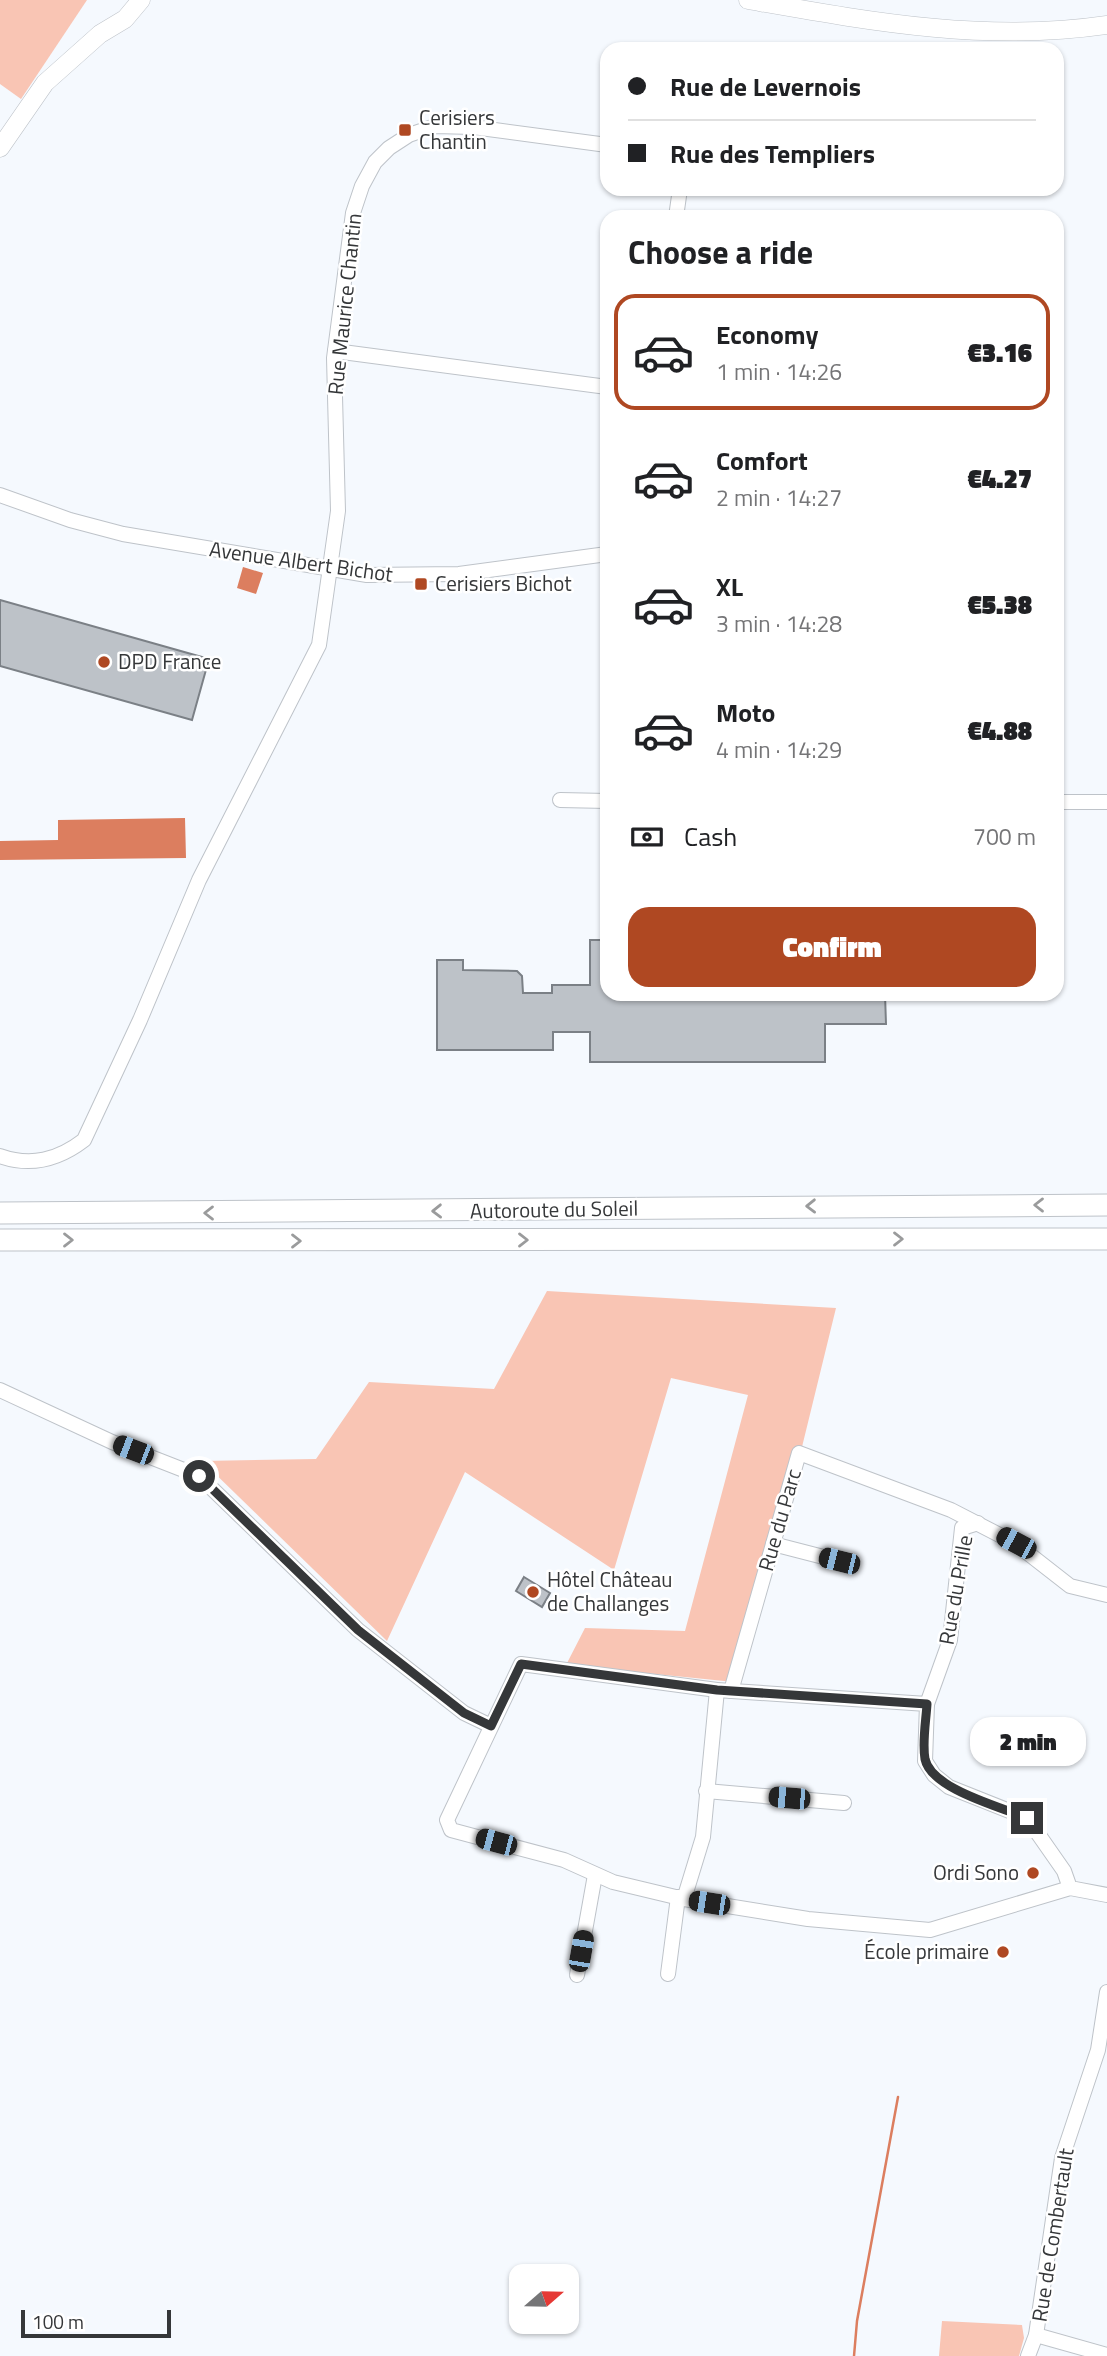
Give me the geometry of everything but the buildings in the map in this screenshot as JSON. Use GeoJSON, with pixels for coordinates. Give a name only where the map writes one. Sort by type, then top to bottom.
{"type":"FeatureCollection","features":[{"type":"Feature","properties":{"kind":"highway","name":"Autoroute du Soleil"},"geometry":{"type":"LineString","coordinates":[[0,1213],[1107,1205]]}},
{"type":"Feature","properties":{"kind":"highway","name":"Autoroute du Soleil"},"geometry":{"type":"LineString","coordinates":[[0,1240],[1107,1239]]}},
{"type":"Feature","properties":{"kind":"main road"},"geometry":{"type":"LineString","coordinates":[[0,148],[45,83],[100,34],[129,0]]}},
{"type":"Feature","properties":{"kind":"main road"},"geometry":{"type":"LineString","coordinates":[[100,34],[125,19],[141,0]]}},
{"type":"Feature","properties":{"kind":"main road"},"geometry":{"type":"LineString","coordinates":[[748,0],[896,25],[959,31],[1029,32],[1107,25]]}},
{"type":"Feature","properties":{"kind":"street","name":"Rue Maurice Chantin"},"geometry":{"type":"LineString","coordinates":[[0,1156],[16,1162],[42,1162],[69,1152],[84,1140],[140,1020],[199,880],[271,736],[309,669],[318,645],[338,511],[333,412],[335,352],[353,213],[362,186],[376,162],[389,148],[409,135],[435,126],[473,127],[600,144]]}},
{"type":"Feature","properties":{"kind":"street"},"geometry":{"type":"LineString","coordinates":[[335,352],[600,386]]}},
{"type":"Feature","properties":{"kind":"street","name":"Avenue Albert Bichot"},"geometry":{"type":"LineString","coordinates":[[0,495],[70,520],[123,534],[367,575],[420,576],[600,555]]}},
{"type":"Feature","properties":{"kind":"street"},"geometry":{"type":"LineString","coordinates":[[560,800],[600,801]]}},
{"type":"Feature","properties":{"kind":"street"},"geometry":{"type":"LineString","coordinates":[[1064,802],[1107,802]]}},
{"type":"Feature","properties":{"kind":"street"},"geometry":{"type":"LineString","coordinates":[[0,1390],[111,1442],[199,1476],[358,1630],[464,1713],[491,1726]]}},
{"type":"Feature","properties":{"kind":"street","name":"Rue du Parc"},"geometry":{"type":"LineString","coordinates":[[668,1974],[681,1898],[703,1837],[706,1791],[724,1691],[773,1544],[799,1453],[951,1510],[978,1523]]}},
{"type":"Feature","properties":{"kind":"street"},"geometry":{"type":"LineString","coordinates":[[978,1523],[1016,1543],[1070,1586],[1107,1593]]}},
{"type":"Feature","properties":{"kind":"street","name":"Rue du Prille"},"geometry":{"type":"LineString","coordinates":[[927,1704],[950,1640],[962,1528],[978,1523]]}},
{"type":"Feature","properties":{"kind":"street"},"geometry":{"type":"LineString","coordinates":[[773,1544],[839,1561]]}},
{"type":"Feature","properties":{"kind":"street"},"geometry":{"type":"LineString","coordinates":[[1070,1888],[1064,1871],[1027,1818],[949,1787],[934,1775],[925,1761],[927,1704],[724,1691],[521,1664],[447,1820],[451,1830],[564,1860],[613,1882],[681,1898],[808,1919],[930,1930],[1070,1888],[1107,1895]]}},
{"type":"Feature","properties":{"kind":"street"},"geometry":{"type":"LineString","coordinates":[[706,1791],[844,1803]]}},
{"type":"Feature","properties":{"kind":"street"},"geometry":{"type":"LineString","coordinates":[[577,1975],[595,1875]]}},
{"type":"Feature","properties":{"kind":"street","name":"Rue de Combertault"},"geometry":{"type":"LineString","coordinates":[[1028,2356],[1037,2335],[1062,2158],[1102,2051],[1107,1992]]}},
{"type":"Feature","properties":{"kind":"street"},"geometry":{"type":"LineString","coordinates":[[1037,2335],[1107,2355]]}},
{"type":"Feature","properties":{"kind":"shaded area"},"geometry":{"type":"Polygon","coordinates":[[[0,0],[87,0],[21,99],[0,84],[0,0]]]}},
{"type":"Feature","properties":{"kind":"shaded area"},"geometry":{"type":"Polygon","coordinates":[[[243,567],[263,573],[256,594],[237,588],[243,567]]]}},
{"type":"Feature","properties":{"kind":"shaded area"},"geometry":{"type":"Polygon","coordinates":[[[185,818],[186,858],[0,860],[0,841],[58,840],[58,820],[185,818]]]}},
{"type":"Feature","properties":{"kind":"shaded area"},"geometry":{"type":"Polygon","coordinates":[[[547,1291],[836,1308],[801,1451],[734,1682],[566,1665],[585,1628],[685,1631],[748,1395],[671,1378],[614,1570],[465,1472],[387,1641],[202,1461],[316,1459],[369,1382],[494,1389],[547,1291]]]}},
{"type":"Feature","properties":{"kind":"shaded area"},"geometry":{"type":"Polygon","coordinates":[[[942,2321],[1022,2325],[1024,2338],[1019,2356],[939,2356],[942,2321]]]}},
{"type":"Feature","properties":{"kind":"waterway"},"geometry":{"type":"LineString","coordinates":[[854,2356],[857,2321],[898,2097]]}},
{"type":"Feature","properties":{"kind":"place","name":"Cerisiers Chantin"},"geometry":{"type":"Point","coordinates":[405,130]}},
{"type":"Feature","properties":{"kind":"place","name":"Cerisiers Bichot"},"geometry":{"type":"Point","coordinates":[421,584]}},
{"type":"Feature","properties":{"kind":"place","name":"DPD France"},"geometry":{"type":"Point","coordinates":[104,662]}},
{"type":"Feature","properties":{"kind":"place","name":"Hôtel Château de Challanges"},"geometry":{"type":"Point","coordinates":[533,1592]}},
{"type":"Feature","properties":{"kind":"place","name":"Ordi Sono"},"geometry":{"type":"Point","coordinates":[1033,1873]}},
{"type":"Feature","properties":{"kind":"place","name":"École primaire"},"geometry":{"type":"Point","coordinates":[1003,1952]}},
{"type":"Feature","properties":{"kind":"route"},"geometry":{"type":"LineString","coordinates":[[199,1476],[358,1630],[464,1713],[491,1726],[521,1664],[717,1690],[927,1704],[925,1761],[934,1775],[949,1787],[1027,1818]]}}]}
